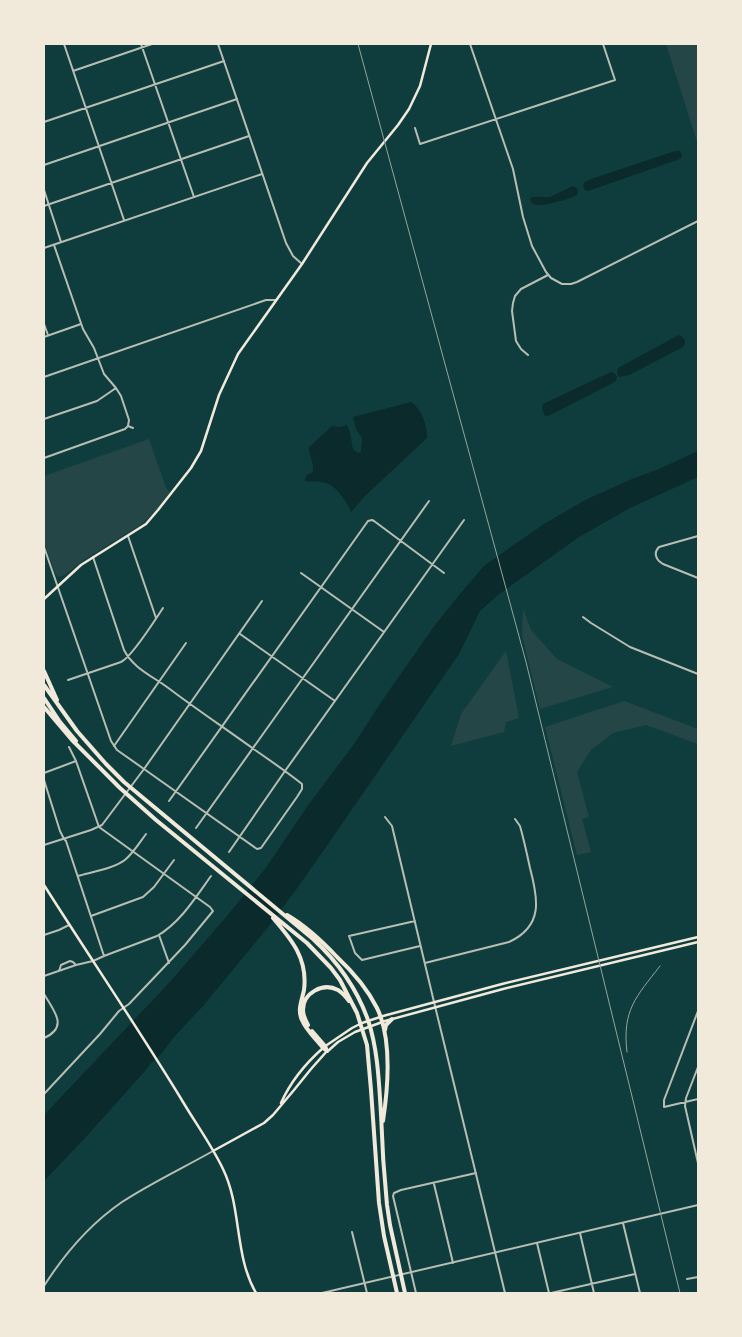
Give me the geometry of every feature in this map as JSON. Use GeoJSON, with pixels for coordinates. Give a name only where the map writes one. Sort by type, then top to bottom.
{"type":"FeatureCollection","features":[{"type":"Feature","properties":{"kind":"highway"},"geometry":{"type":"LineString","coordinates":[[44,671],[56,695],[58,704]]}},
{"type":"Feature","properties":{"kind":"highway"},"geometry":{"type":"LineString","coordinates":[[44,684],[91,749],[135,793],[277,909],[327,946],[359,979],[381,1019],[388,1057],[382,1129]]}},
{"type":"Feature","properties":{"kind":"highway"},"geometry":{"type":"LineString","coordinates":[[44,698],[60,722],[87,754]]}},
{"type":"Feature","properties":{"kind":"highway"},"geometry":{"type":"LineString","coordinates":[[44,707],[60,727],[120,788],[307,944],[340,980],[354,1007],[365,1038],[369,1065],[379,1203],[384,1236],[397,1293]]}},
{"type":"Feature","properties":{"kind":"highway"},"geometry":{"type":"LineString","coordinates":[[267,910],[298,951],[304,969],[300,1008],[302,1020],[328,1051]]}},
{"type":"Feature","properties":{"kind":"highway"},"geometry":{"type":"LineString","coordinates":[[294,921],[338,965],[351,984],[364,1010],[372,1035],[378,1068],[387,1205],[405,1293]]}},
{"type":"Feature","properties":{"kind":"highway"},"geometry":{"type":"LineString","coordinates":[[324,1047],[307,1024],[304,1016],[303,1009],[309,995],[320,988],[332,988],[339,990],[354,1007]]}},
{"type":"Feature","properties":{"kind":"highway"},"geometry":{"type":"LineString","coordinates":[[384,1032],[386,1025],[392,1019]]}},
{"type":"Feature","properties":{"kind":"main road"},"geometry":{"type":"LineString","coordinates":[[44,599],[81,565],[146,524],[197,458],[204,444],[219,395],[232,364],[302,264],[359,174],[409,109],[420,86],[431,44]]}},
{"type":"Feature","properties":{"kind":"main road"},"geometry":{"type":"LineString","coordinates":[[44,886],[142,1036],[223,1169],[230,1185],[243,1259],[256,1293]]}},
{"type":"Feature","properties":{"kind":"main road"},"geometry":{"type":"LineString","coordinates":[[280,1105],[302,1071],[324,1047],[352,1028],[434,1002],[698,937]]}},
{"type":"Feature","properties":{"kind":"main road"},"geometry":{"type":"LineString","coordinates":[[213,1152],[269,1119],[311,1068],[338,1042],[381,1019],[392,1019],[698,942]]}},
{"type":"Feature","properties":{"kind":"street"},"geometry":{"type":"LineString","coordinates":[[64,44],[124,220]]}},
{"type":"Feature","properties":{"kind":"street"},"geometry":{"type":"LineString","coordinates":[[73,71],[142,45],[152,44]]}},
{"type":"Feature","properties":{"kind":"street"},"geometry":{"type":"LineString","coordinates":[[218,44],[287,246],[293,256],[302,264]]}},
{"type":"Feature","properties":{"kind":"street"},"geometry":{"type":"LineString","coordinates":[[470,44],[513,169],[527,233],[548,274],[554,280],[562,284],[577,282],[698,221]]}},
{"type":"Feature","properties":{"kind":"street"},"geometry":{"type":"LineString","coordinates":[[415,128],[420,144],[615,80],[603,44]]}},
{"type":"Feature","properties":{"kind":"street"},"geometry":{"type":"LineString","coordinates":[[142,45],[194,197]]}},
{"type":"Feature","properties":{"kind":"street"},"geometry":{"type":"LineString","coordinates":[[44,122],[224,61]]}},
{"type":"Feature","properties":{"kind":"street"},"geometry":{"type":"LineString","coordinates":[[44,165],[237,99]]}},
{"type":"Feature","properties":{"kind":"street"},"geometry":{"type":"LineString","coordinates":[[44,206],[249,136]]}},
{"type":"Feature","properties":{"kind":"street"},"geometry":{"type":"LineString","coordinates":[[44,248],[262,173]]}},
{"type":"Feature","properties":{"kind":"street"},"geometry":{"type":"LineString","coordinates":[[44,190],[61,242]]}},
{"type":"Feature","properties":{"kind":"street"},"geometry":{"type":"LineString","coordinates":[[44,458],[125,429],[128,426],[129,420],[121,396],[104,374],[94,348],[81,324],[54,244]]}},
{"type":"Feature","properties":{"kind":"street"},"geometry":{"type":"LineString","coordinates":[[528,355],[516,341],[512,311],[513,303],[521,289],[548,274]]}},
{"type":"Feature","properties":{"kind":"street"},"geometry":{"type":"LineString","coordinates":[[44,377],[266,300],[276,300]]}},
{"type":"Feature","properties":{"kind":"street"},"geometry":{"type":"LineString","coordinates":[[44,324],[48,336]]}},
{"type":"Feature","properties":{"kind":"street"},"geometry":{"type":"LineString","coordinates":[[44,337],[81,324]]}},
{"type":"Feature","properties":{"kind":"street"},"geometry":{"type":"LineString","coordinates":[[44,418],[96,400],[116,388]]}},
{"type":"Feature","properties":{"kind":"street"},"geometry":{"type":"LineString","coordinates":[[128,426],[133,428]]}},
{"type":"Feature","properties":{"kind":"street"},"geometry":{"type":"LineString","coordinates":[[196,828],[429,501]]}},
{"type":"Feature","properties":{"kind":"street"},"geometry":{"type":"LineString","coordinates":[[169,801],[367,522],[372,520],[444,573]]}},
{"type":"Feature","properties":{"kind":"street"},"geometry":{"type":"LineString","coordinates":[[229,852],[334,701],[464,520]]}},
{"type":"Feature","properties":{"kind":"street"},"geometry":{"type":"LineString","coordinates":[[128,536],[156,618]]}},
{"type":"Feature","properties":{"kind":"street"},"geometry":{"type":"LineString","coordinates":[[698,536],[660,547],[655,552],[656,557],[663,564],[698,578]]}},
{"type":"Feature","properties":{"kind":"street"},"geometry":{"type":"LineString","coordinates":[[44,547],[114,746],[121,753],[239,837],[255,848],[261,848],[302,788],[301,784],[132,663],[128,658],[92,558]]}},
{"type":"Feature","properties":{"kind":"street"},"geometry":{"type":"LineString","coordinates":[[301,572],[384,632]]}},
{"type":"Feature","properties":{"kind":"street"},"geometry":{"type":"LineString","coordinates":[[44,845],[99,827],[105,822],[262,601]]}},
{"type":"Feature","properties":{"kind":"street"},"geometry":{"type":"LineString","coordinates":[[68,680],[128,658],[163,608]]}},
{"type":"Feature","properties":{"kind":"street"},"geometry":{"type":"LineString","coordinates":[[583,617],[630,647],[698,674]]}},
{"type":"Feature","properties":{"kind":"street"},"geometry":{"type":"LineString","coordinates":[[240,634],[334,701]]}},
{"type":"Feature","properties":{"kind":"street"},"geometry":{"type":"LineString","coordinates":[[114,746],[186,643]]}},
{"type":"Feature","properties":{"kind":"street"},"geometry":{"type":"LineString","coordinates":[[44,1094],[169,963],[213,911],[196,896],[99,827],[76,761],[69,747]]}},
{"type":"Feature","properties":{"kind":"street"},"geometry":{"type":"LineString","coordinates":[[44,772],[76,761]]}},
{"type":"Feature","properties":{"kind":"street"},"geometry":{"type":"LineString","coordinates":[[44,780],[104,956]]}},
{"type":"Feature","properties":{"kind":"street"},"geometry":{"type":"LineString","coordinates":[[385,816],[392,826],[505,1293]]}},
{"type":"Feature","properties":{"kind":"street"},"geometry":{"type":"LineString","coordinates":[[425,963],[510,942],[530,925],[536,911],[536,892],[520,826],[514,819]]}},
{"type":"Feature","properties":{"kind":"street"},"geometry":{"type":"LineString","coordinates":[[78,876],[120,863],[133,852],[146,834]]}},
{"type":"Feature","properties":{"kind":"street"},"geometry":{"type":"LineString","coordinates":[[91,916],[144,897],[174,860]]}},
{"type":"Feature","properties":{"kind":"street"},"geometry":{"type":"LineString","coordinates":[[44,976],[93,961],[158,935],[170,927],[182,915],[211,876]]}},
{"type":"Feature","properties":{"kind":"street"},"geometry":{"type":"LineString","coordinates":[[415,921],[349,936],[354,953],[362,960],[421,946]]}},
{"type":"Feature","properties":{"kind":"street"},"geometry":{"type":"LineString","coordinates":[[44,935],[69,924]]}},
{"type":"Feature","properties":{"kind":"street"},"geometry":{"type":"LineString","coordinates":[[158,935],[169,963]]}},
{"type":"Feature","properties":{"kind":"street"},"geometry":{"type":"LineString","coordinates":[[59,970],[61,965],[66,963],[73,962],[76,965]]}},
{"type":"Feature","properties":{"kind":"street"},"geometry":{"type":"LineString","coordinates":[[44,994],[56,1015],[58,1023],[54,1032],[44,1038]]}},
{"type":"Feature","properties":{"kind":"street"},"geometry":{"type":"LineString","coordinates":[[698,1011],[664,1100],[664,1107],[698,1099]]}},
{"type":"Feature","properties":{"kind":"street"},"geometry":{"type":"LineString","coordinates":[[698,1067],[685,1102],[698,1163]]}},
{"type":"Feature","properties":{"kind":"street"},"geometry":{"type":"LineString","coordinates":[[44,1286],[63,1258],[94,1224],[111,1210],[144,1189],[213,1152]]}},
{"type":"Feature","properties":{"kind":"street"},"geometry":{"type":"LineString","coordinates":[[416,1293],[394,1194],[401,1190],[476,1174]]}},
{"type":"Feature","properties":{"kind":"street"},"geometry":{"type":"LineString","coordinates":[[434,1184],[453,1263]]}},
{"type":"Feature","properties":{"kind":"street"},"geometry":{"type":"LineString","coordinates":[[322,1293],[698,1205]]}},
{"type":"Feature","properties":{"kind":"street"},"geometry":{"type":"LineString","coordinates":[[623,1222],[640,1293]]}},
{"type":"Feature","properties":{"kind":"street"},"geometry":{"type":"LineString","coordinates":[[352,1232],[367,1293]]}},
{"type":"Feature","properties":{"kind":"street"},"geometry":{"type":"LineString","coordinates":[[580,1233],[594,1293]]}},
{"type":"Feature","properties":{"kind":"street"},"geometry":{"type":"LineString","coordinates":[[537,1243],[550,1293],[635,1274]]}},
{"type":"Feature","properties":{"kind":"street"},"geometry":{"type":"LineString","coordinates":[[687,1279],[698,1277]]}},
{"type":"Feature","properties":{"kind":"shaded area"},"geometry":{"type":"Polygon","coordinates":[[[666,44],[698,44],[698,145],[666,44]]]}},
{"type":"Feature","properties":{"kind":"shaded area"},"geometry":{"type":"Polygon","coordinates":[[[675,151],[680,151],[682,156],[680,159],[588,191],[583,186],[585,182],[591,179],[675,151]]]}},
{"type":"Feature","properties":{"kind":"shaded area"},"geometry":{"type":"Polygon","coordinates":[[[573,186],[577,188],[577,195],[564,200],[535,205],[530,199],[532,197],[550,197],[573,186]]]}},
{"type":"Feature","properties":{"kind":"shaded area"},"geometry":{"type":"Polygon","coordinates":[[[680,335],[685,340],[683,347],[629,375],[619,377],[618,368],[680,335]]]}},
{"type":"Feature","properties":{"kind":"shaded area"},"geometry":{"type":"Polygon","coordinates":[[[611,372],[617,377],[615,382],[545,416],[542,408],[543,404],[611,372]]]}},
{"type":"Feature","properties":{"kind":"shaded area"},"geometry":{"type":"Polygon","coordinates":[[[411,402],[423,418],[427,438],[366,495],[351,512],[343,497],[331,485],[305,481],[306,476],[313,472],[309,447],[332,426],[340,427],[347,425],[353,449],[358,453],[361,452],[362,438],[356,429],[353,417],[411,402]]]}},
{"type":"Feature","properties":{"kind":"shaded area"},"geometry":{"type":"Polygon","coordinates":[[[149,439],[166,488],[170,492],[142,524],[84,560],[63,576],[58,577],[44,542],[44,476],[149,439]]]}},
{"type":"Feature","properties":{"kind":"shaded area"},"geometry":{"type":"Polygon","coordinates":[[[698,451],[698,477],[630,508],[579,537],[498,595],[480,611],[459,654],[269,926],[161,1054],[44,1181],[44,1115],[169,983],[265,869],[309,804],[354,744],[435,625],[485,565],[544,524],[587,499],[698,451]]]}},
{"type":"Feature","properties":{"kind":"shaded area"},"geometry":{"type":"Polygon","coordinates":[[[523,608],[531,630],[557,659],[613,687],[540,709],[522,635],[523,608]]]}},
{"type":"Feature","properties":{"kind":"shaded area"},"geometry":{"type":"Polygon","coordinates":[[[506,651],[519,718],[506,722],[504,732],[451,746],[461,714],[506,651]]]}},
{"type":"Feature","properties":{"kind":"shaded area"},"geometry":{"type":"Polygon","coordinates":[[[624,701],[698,729],[698,744],[646,725],[613,733],[591,750],[577,772],[589,817],[582,819],[591,852],[577,855],[545,727],[624,701]]]}},
{"type":"Feature","properties":{"kind":"railway"},"geometry":{"type":"LineString","coordinates":[[358,44],[526,662],[680,1293]]}},
{"type":"Feature","properties":{"kind":"railway"},"geometry":{"type":"LineString","coordinates":[[627,1052],[626,1038],[629,1015],[638,996],[660,966]]}}]}
